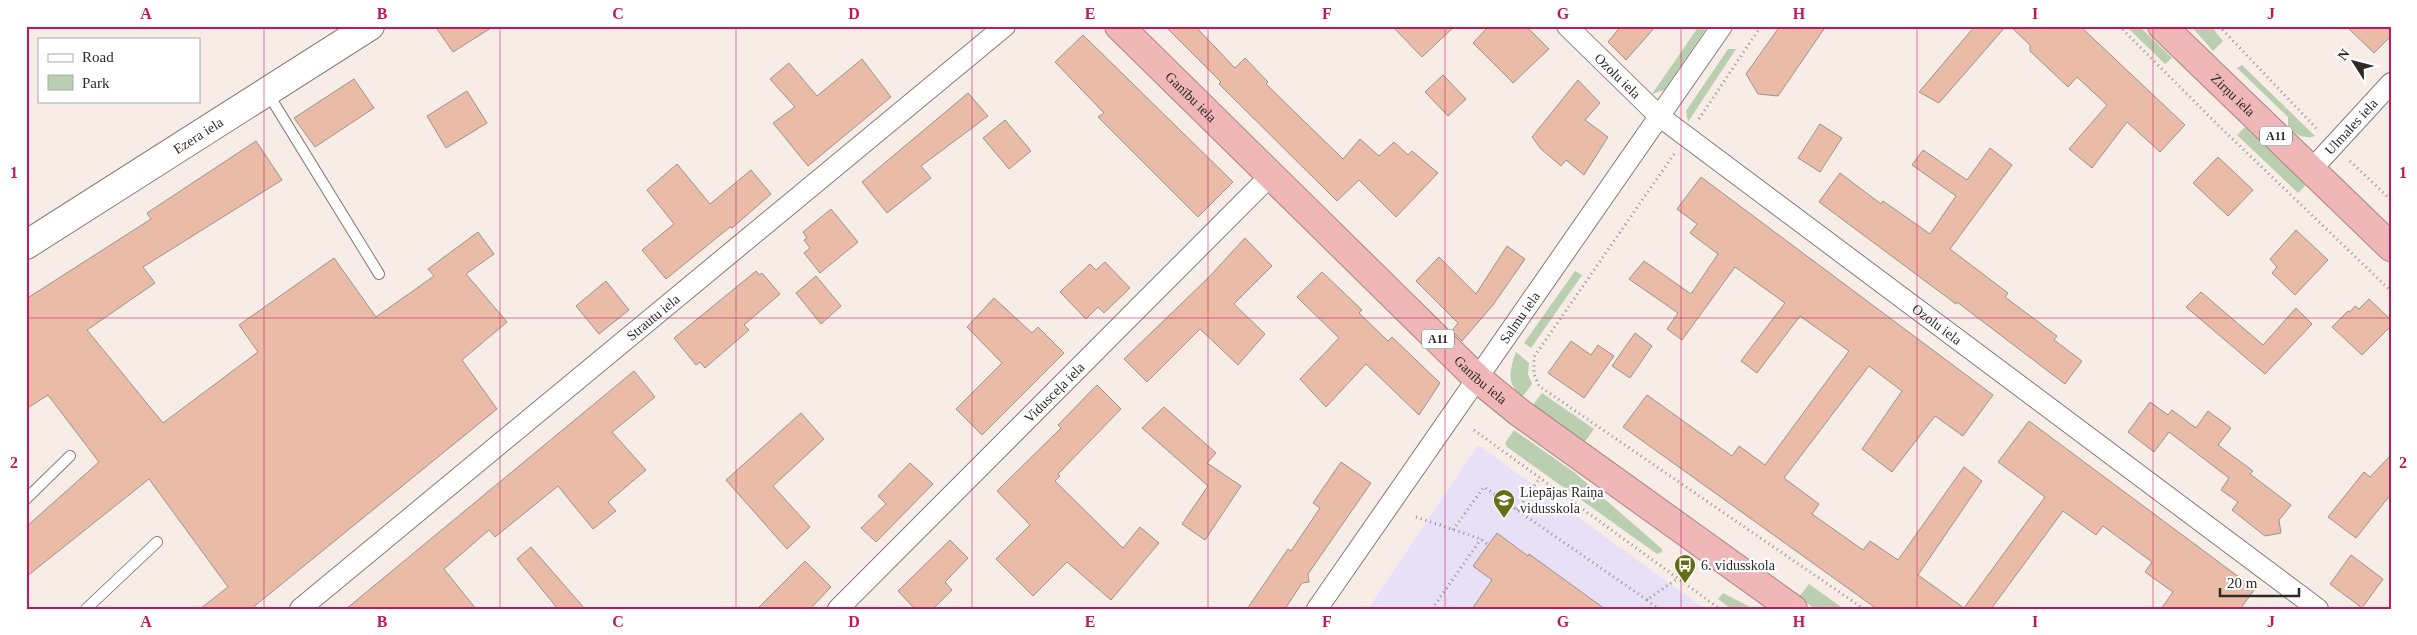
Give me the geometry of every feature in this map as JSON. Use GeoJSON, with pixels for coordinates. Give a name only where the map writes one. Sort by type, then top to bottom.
{"type":"FeatureCollection","features":[{"type":"Feature","properties":{"kind":"highway","name":"Ganību iela"},"geometry":{"type":"LineString","coordinates":[[1119,26],[1477,378],[1520,413],[1793,609]]}},
{"type":"Feature","properties":{"kind":"highway","name":"Zirņu iela"},"geometry":{"type":"LineString","coordinates":[[2162,26],[2391,247]]}},
{"type":"Feature","properties":{"kind":"street","name":"Ezera iela"},"geometry":{"type":"LineString","coordinates":[[26,245],[370,26]]}},
{"type":"Feature","properties":{"kind":"street","name":"Strautu iela"},"geometry":{"type":"LineString","coordinates":[[300,609],[1005,26]]}},
{"type":"Feature","properties":{"kind":"street","name":"Ozolu iela"},"geometry":{"type":"LineString","coordinates":[[1567,26],[1659,116],[2318,609]]}},
{"type":"Feature","properties":{"kind":"street","name":"Salmu iela"},"geometry":{"type":"LineString","coordinates":[[1317,609],[1722,26]]}},
{"type":"Feature","properties":{"kind":"street","name":"Ulmales iela"},"geometry":{"type":"LineString","coordinates":[[2311,170],[2391,83]]}},
{"type":"Feature","properties":{"kind":"street","name":"Vidusceļa iela"},"geometry":{"type":"LineString","coordinates":[[838,609],[1271,174]]}},
{"type":"Feature","properties":{"kind":"lane"},"geometry":{"type":"LineString","coordinates":[[267,92],[379,274]]}},
{"type":"Feature","properties":{"kind":"lane"},"geometry":{"type":"LineString","coordinates":[[26,499],[70,456]]}},
{"type":"Feature","properties":{"kind":"lane"},"geometry":{"type":"LineString","coordinates":[[86,609],[157,542]]}},
{"type":"Feature","properties":{"kind":"path"},"geometry":{"type":"LineString","coordinates":[[1761,26],[1540,346],[1534,357],[1534,374],[1539,386],[1864,609]]}},
{"type":"Feature","properties":{"kind":"path"},"geometry":{"type":"LineString","coordinates":[[2119,26],[2227,134],[2391,291]]}},
{"type":"Feature","properties":{"kind":"path"},"geometry":{"type":"LineString","coordinates":[[2219,26],[2314,126]]}},
{"type":"Feature","properties":{"kind":"path"},"geometry":{"type":"LineString","coordinates":[[2349,160],[2391,200]]}},
{"type":"Feature","properties":{"kind":"path"},"geometry":{"type":"LineString","coordinates":[[1474,430],[1720,609]]}},
{"type":"Feature","properties":{"kind":"path"},"geometry":{"type":"LineString","coordinates":[[1517,510],[1540,478]]}},
{"type":"Feature","properties":{"kind":"path"},"geometry":{"type":"LineString","coordinates":[[1453,530],[1484,487],[1659,609]]}},
{"type":"Feature","properties":{"kind":"path"},"geometry":{"type":"LineString","coordinates":[[1416,517],[1481,539],[1488,545]]}},
{"type":"Feature","properties":{"kind":"path"},"geometry":{"type":"LineString","coordinates":[[1432,609],[1481,539]]}},
{"type":"Feature","properties":{"kind":"path"},"geometry":{"type":"LineString","coordinates":[[1647,600],[1678,578]]}},
{"type":"Feature","properties":{"kind":"shaded area","name":"Liepājas Raiņa vidusskola"},"geometry":{"type":"Polygon","coordinates":[[[1478,445],[1558,503],[1705,609],[1368,609],[1478,445]]]}},
{"type":"Feature","properties":{"kind":"green space"},"geometry":{"type":"Polygon","coordinates":[[[1699,26],[1708,26],[1664,90],[1652,94],[1699,26]]]}},
{"type":"Feature","properties":{"kind":"green space"},"geometry":{"type":"Polygon","coordinates":[[[2126,26],[2139,26],[2172,58],[2165,64],[2126,26]]]}},
{"type":"Feature","properties":{"kind":"green space"},"geometry":{"type":"Polygon","coordinates":[[[2191,26],[2211,26],[2223,41],[2213,51],[2191,26]]]}},
{"type":"Feature","properties":{"kind":"green space"},"geometry":{"type":"Polygon","coordinates":[[[1728,49],[1736,49],[1688,122],[1686,111],[1728,49]]]}},
{"type":"Feature","properties":{"kind":"green space"},"geometry":{"type":"Polygon","coordinates":[[[2242,65],[2315,136],[2304,137],[2288,127],[2288,117],[2237,68],[2242,65]]]}},
{"type":"Feature","properties":{"kind":"green space"},"geometry":{"type":"Polygon","coordinates":[[[2245,127],[2306,185],[2298,193],[2237,135],[2245,127]]]}},
{"type":"Feature","properties":{"kind":"green space"},"geometry":{"type":"Polygon","coordinates":[[[1575,271],[1582,275],[1531,348],[1524,343],[1575,271]]]}},
{"type":"Feature","properties":{"kind":"green space"},"geometry":{"type":"Polygon","coordinates":[[[1516,352],[1529,363],[1528,374],[1532,384],[1523,396],[1513,387],[1510,376],[1516,352]]]}},
{"type":"Feature","properties":{"kind":"green space"},"geometry":{"type":"Polygon","coordinates":[[[1542,393],[1594,429],[1584,443],[1532,406],[1542,393]]]}},
{"type":"Feature","properties":{"kind":"green space"},"geometry":{"type":"Polygon","coordinates":[[[1514,430],[1575,473],[1662,549],[1662,552],[1657,554],[1507,447],[1505,443],[1514,430]]]}},
{"type":"Feature","properties":{"kind":"green space"},"geometry":{"type":"Polygon","coordinates":[[[1809,584],[1844,609],[1815,609],[1799,597],[1809,584]]]}},
{"type":"Feature","properties":{"kind":"green space"},"geometry":{"type":"Polygon","coordinates":[[[1723,593],[1754,609],[1731,609],[1718,599],[1723,593]]]}},
{"type":"Feature","properties":{"kind":"building"},"geometry":{"type":"Polygon","coordinates":[[[435,26],[494,26],[453,52],[435,26]]]}},
{"type":"Feature","properties":{"kind":"building"},"geometry":{"type":"Polygon","coordinates":[[[1165,26],[1195,26],[1235,68],[1245,58],[1268,82],[1266,84],[1343,159],[1360,139],[1379,156],[1394,142],[1408,155],[1412,151],[1438,173],[1396,217],[1359,180],[1337,201],[1219,84],[1221,82],[1165,26]]]}},
{"type":"Feature","properties":{"kind":"building"},"geometry":{"type":"Polygon","coordinates":[[[1392,26],[1455,26],[1422,57],[1392,26]]]}},
{"type":"Feature","properties":{"kind":"building"},"geometry":{"type":"Polygon","coordinates":[[[1489,26],[1526,26],[1549,49],[1513,83],[1473,43],[1489,26]]]}},
{"type":"Feature","properties":{"kind":"building"},"geometry":{"type":"Polygon","coordinates":[[[1621,26],[1656,26],[1626,60],[1608,42],[1621,26]]]}},
{"type":"Feature","properties":{"kind":"building"},"geometry":{"type":"Polygon","coordinates":[[[1780,26],[1826,26],[1778,96],[1758,94],[1746,74],[1780,26]]]}},
{"type":"Feature","properties":{"kind":"building"},"geometry":{"type":"Polygon","coordinates":[[[1975,26],[2006,26],[1939,103],[1919,92],[1975,26]]]}},
{"type":"Feature","properties":{"kind":"building"},"geometry":{"type":"Polygon","coordinates":[[[2010,26],[2080,26],[2185,125],[2160,152],[2127,122],[2092,168],[2069,149],[2107,105],[2077,77],[2068,87],[2030,51],[2030,45],[2010,26]]]}},
{"type":"Feature","properties":{"kind":"building"},"geometry":{"type":"Polygon","coordinates":[[[2346,26],[2391,26],[2391,36],[2374,53],[2346,26]]]}},
{"type":"Feature","properties":{"kind":"building"},"geometry":{"type":"Polygon","coordinates":[[[1083,35],[1233,182],[1198,217],[1098,117],[1104,113],[1055,62],[1083,35]]]}},
{"type":"Feature","properties":{"kind":"building"},"geometry":{"type":"Polygon","coordinates":[[[862,59],[891,97],[808,166],[773,123],[795,107],[770,79],[789,63],[817,96],[862,59]]]}},
{"type":"Feature","properties":{"kind":"building"},"geometry":{"type":"Polygon","coordinates":[[[1443,75],[1466,99],[1448,116],[1425,92],[1443,75]]]}},
{"type":"Feature","properties":{"kind":"building"},"geometry":{"type":"Polygon","coordinates":[[[354,79],[374,108],[315,147],[294,118],[354,79]]]}},
{"type":"Feature","properties":{"kind":"building"},"geometry":{"type":"Polygon","coordinates":[[[1578,80],[1600,103],[1585,120],[1608,137],[1584,175],[1566,160],[1561,166],[1541,149],[1532,137],[1578,80]]]}},
{"type":"Feature","properties":{"kind":"building"},"geometry":{"type":"Polygon","coordinates":[[[467,91],[487,123],[446,148],[427,116],[467,91]]]}},
{"type":"Feature","properties":{"kind":"building"},"geometry":{"type":"Polygon","coordinates":[[[968,93],[988,116],[921,166],[931,178],[887,213],[862,182],[968,93]]]}},
{"type":"Feature","properties":{"kind":"building"},"geometry":{"type":"Polygon","coordinates":[[[1005,120],[1031,151],[1009,169],[983,138],[1005,120]]]}},
{"type":"Feature","properties":{"kind":"building"},"geometry":{"type":"Polygon","coordinates":[[[1820,124],[1842,138],[1820,172],[1798,158],[1820,124]]]}},
{"type":"Feature","properties":{"kind":"building"},"geometry":{"type":"Polygon","coordinates":[[[256,141],[282,180],[143,267],[155,283],[87,330],[163,423],[258,352],[239,325],[334,258],[376,317],[434,276],[428,269],[478,232],[494,254],[466,274],[507,322],[462,360],[497,409],[251,609],[200,609],[228,587],[149,479],[26,577],[26,527],[99,462],[48,395],[26,409],[26,299],[151,219],[147,213],[256,141]]]}},
{"type":"Feature","properties":{"kind":"building"},"geometry":{"type":"Polygon","coordinates":[[[1990,148],[2012,165],[1950,249],[2008,293],[2005,297],[2057,336],[2054,340],[2082,361],[2065,384],[1957,302],[1956,304],[1819,202],[1840,173],[1881,204],[1883,201],[1930,234],[1956,196],[1912,165],[1923,150],[1967,180],[1990,148]]]}},
{"type":"Feature","properties":{"kind":"building"},"geometry":{"type":"Polygon","coordinates":[[[2218,157],[2253,190],[2228,216],[2193,183],[2218,157]]]}},
{"type":"Feature","properties":{"kind":"building"},"geometry":{"type":"Polygon","coordinates":[[[677,164],[710,204],[751,170],[771,194],[732,228],[730,227],[666,279],[642,250],[674,224],[647,190],[677,164]]]}},
{"type":"Feature","properties":{"kind":"building"},"geometry":{"type":"Polygon","coordinates":[[[1701,177],[1993,395],[1963,436],[1935,416],[1892,472],[1862,449],[1902,391],[1869,366],[1784,478],[1819,504],[1812,514],[1863,550],[1870,541],[1898,560],[1964,467],[1982,481],[1918,575],[1964,608],[2045,497],[1998,462],[2029,421],[2255,589],[2240,609],[2161,609],[2173,592],[2145,572],[2152,562],[2103,526],[2096,535],[2063,511],[1991,609],[1877,609],[1623,427],[1647,395],[1732,456],[1739,446],[1765,465],[1849,351],[1800,316],[1757,373],[1741,361],[1785,303],[1735,267],[1682,340],[1667,329],[1678,313],[1629,279],[1644,261],[1691,294],[1718,254],[1690,233],[1697,224],[1677,209],[1701,177]]]}},
{"type":"Feature","properties":{"kind":"building"},"geometry":{"type":"Polygon","coordinates":[[[831,209],[858,242],[820,273],[804,253],[810,248],[804,240],[807,238],[803,232],[831,209]]]}},
{"type":"Feature","properties":{"kind":"building"},"geometry":{"type":"Polygon","coordinates":[[[2296,230],[2328,260],[2295,295],[2272,273],[2277,267],[2270,259],[2296,230]]]}},
{"type":"Feature","properties":{"kind":"building"},"geometry":{"type":"Polygon","coordinates":[[[1245,238],[1272,266],[1234,304],[1265,334],[1238,365],[1200,329],[1147,382],[1124,359],[1209,277],[1245,238]]]}},
{"type":"Feature","properties":{"kind":"building"},"geometry":{"type":"Polygon","coordinates":[[[1507,246],[1525,259],[1493,305],[1462,341],[1452,331],[1458,323],[1416,281],[1439,257],[1476,294],[1507,246]]]}},
{"type":"Feature","properties":{"kind":"building"},"geometry":{"type":"Polygon","coordinates":[[[1105,262],[1130,288],[1104,313],[1098,307],[1086,319],[1060,292],[1090,264],[1096,270],[1105,262]]]}},
{"type":"Feature","properties":{"kind":"building"},"geometry":{"type":"Polygon","coordinates":[[[756,271],[759,275],[762,273],[780,294],[744,325],[749,330],[705,368],[700,362],[696,365],[674,338],[756,271]]]}},
{"type":"Feature","properties":{"kind":"building"},"geometry":{"type":"Polygon","coordinates":[[[1322,272],[1362,310],[1359,313],[1388,341],[1392,337],[1440,383],[1419,415],[1366,364],[1326,407],[1300,379],[1339,338],[1297,297],[1322,272]]]}},
{"type":"Feature","properties":{"kind":"building"},"geometry":{"type":"Polygon","coordinates":[[[816,276],[841,306],[821,324],[796,293],[816,276]]]}},
{"type":"Feature","properties":{"kind":"building"},"geometry":{"type":"Polygon","coordinates":[[[606,281],[629,310],[599,334],[576,306],[606,281]]]}},
{"type":"Feature","properties":{"kind":"building"},"geometry":{"type":"Polygon","coordinates":[[[2201,292],[2263,345],[2296,308],[2312,324],[2265,374],[2186,307],[2201,292]]]}},
{"type":"Feature","properties":{"kind":"building"},"geometry":{"type":"Polygon","coordinates":[[[994,298],[1032,333],[1038,327],[1064,353],[982,435],[956,409],[1002,363],[967,327],[994,298]]]}},
{"type":"Feature","properties":{"kind":"building"},"geometry":{"type":"Polygon","coordinates":[[[2369,299],[2391,320],[2391,326],[2362,355],[2332,327],[2348,311],[2350,312],[2355,306],[2359,309],[2369,299]]]}},
{"type":"Feature","properties":{"kind":"building"},"geometry":{"type":"Polygon","coordinates":[[[1635,333],[1652,346],[1630,378],[1612,366],[1635,333]]]}},
{"type":"Feature","properties":{"kind":"building"},"geometry":{"type":"Polygon","coordinates":[[[1571,341],[1591,355],[1598,345],[1614,356],[1584,398],[1548,373],[1571,341]]]}},
{"type":"Feature","properties":{"kind":"building"},"geometry":{"type":"Polygon","coordinates":[[[634,371],[655,397],[612,432],[646,470],[608,502],[616,511],[593,529],[558,486],[495,537],[489,530],[444,569],[476,609],[346,609],[634,371]]]}},
{"type":"Feature","properties":{"kind":"building"},"geometry":{"type":"Polygon","coordinates":[[[1097,385],[1121,409],[1058,474],[1060,476],[1055,481],[1123,548],[1140,527],[1159,543],[1111,600],[1067,562],[1033,596],[996,559],[1030,525],[997,491],[1061,428],[1058,425],[1097,385]]]}},
{"type":"Feature","properties":{"kind":"building"},"geometry":{"type":"Polygon","coordinates":[[[2150,402],[2168,415],[2172,410],[2196,428],[2208,411],[2231,428],[2218,445],[2253,471],[2250,474],[2291,505],[2279,520],[2281,533],[2265,536],[2232,510],[2238,502],[2221,490],[2229,478],[2169,432],[2154,452],[2128,432],[2150,402]]]}},
{"type":"Feature","properties":{"kind":"building"},"geometry":{"type":"Polygon","coordinates":[[[1164,407],[1216,453],[1207,463],[1241,486],[1205,540],[1182,524],[1208,486],[1142,428],[1164,407]]]}},
{"type":"Feature","properties":{"kind":"building"},"geometry":{"type":"Polygon","coordinates":[[[801,413],[824,439],[773,486],[810,527],[787,549],[726,480],[801,413]]]}},
{"type":"Feature","properties":{"kind":"building"},"geometry":{"type":"Polygon","coordinates":[[[2391,455],[2391,494],[2356,538],[2328,517],[2364,472],[2370,477],[2391,455]]]}},
{"type":"Feature","properties":{"kind":"building"},"geometry":{"type":"Polygon","coordinates":[[[1341,462],[1371,483],[1308,574],[1309,582],[1302,583],[1285,609],[1247,609],[1288,549],[1291,551],[1320,508],[1313,503],[1341,462]]]}},
{"type":"Feature","properties":{"kind":"building"},"geometry":{"type":"Polygon","coordinates":[[[910,463],[933,484],[876,542],[861,528],[886,504],[878,496],[910,463]]]}},
{"type":"Feature","properties":{"kind":"building"},"geometry":{"type":"Polygon","coordinates":[[[1497,533],[1605,609],[1472,609],[1492,580],[1473,566],[1497,533]]]}},
{"type":"Feature","properties":{"kind":"building"},"geometry":{"type":"Polygon","coordinates":[[[950,540],[968,558],[945,582],[952,590],[933,609],[915,609],[898,591],[950,540]]]}},
{"type":"Feature","properties":{"kind":"building"},"geometry":{"type":"Polygon","coordinates":[[[531,547],[585,609],[558,609],[517,559],[531,547]]]}},
{"type":"Feature","properties":{"kind":"building"},"geometry":{"type":"Polygon","coordinates":[[[2351,555],[2383,579],[2362,608],[2330,584],[2351,555]]]}},
{"type":"Feature","properties":{"kind":"building"},"geometry":{"type":"Polygon","coordinates":[[[805,561],[831,587],[810,609],[757,609],[805,561]]]}},
{"type":"Feature","properties":{"kind":"place","name":"Liepājas Raiņa vidusskola"},"geometry":{"type":"Point","coordinates":[1504,519]}},
{"type":"Feature","properties":{"kind":"place","name":"6. vidusskola"},"geometry":{"type":"Point","coordinates":[1685,584]}}]}
